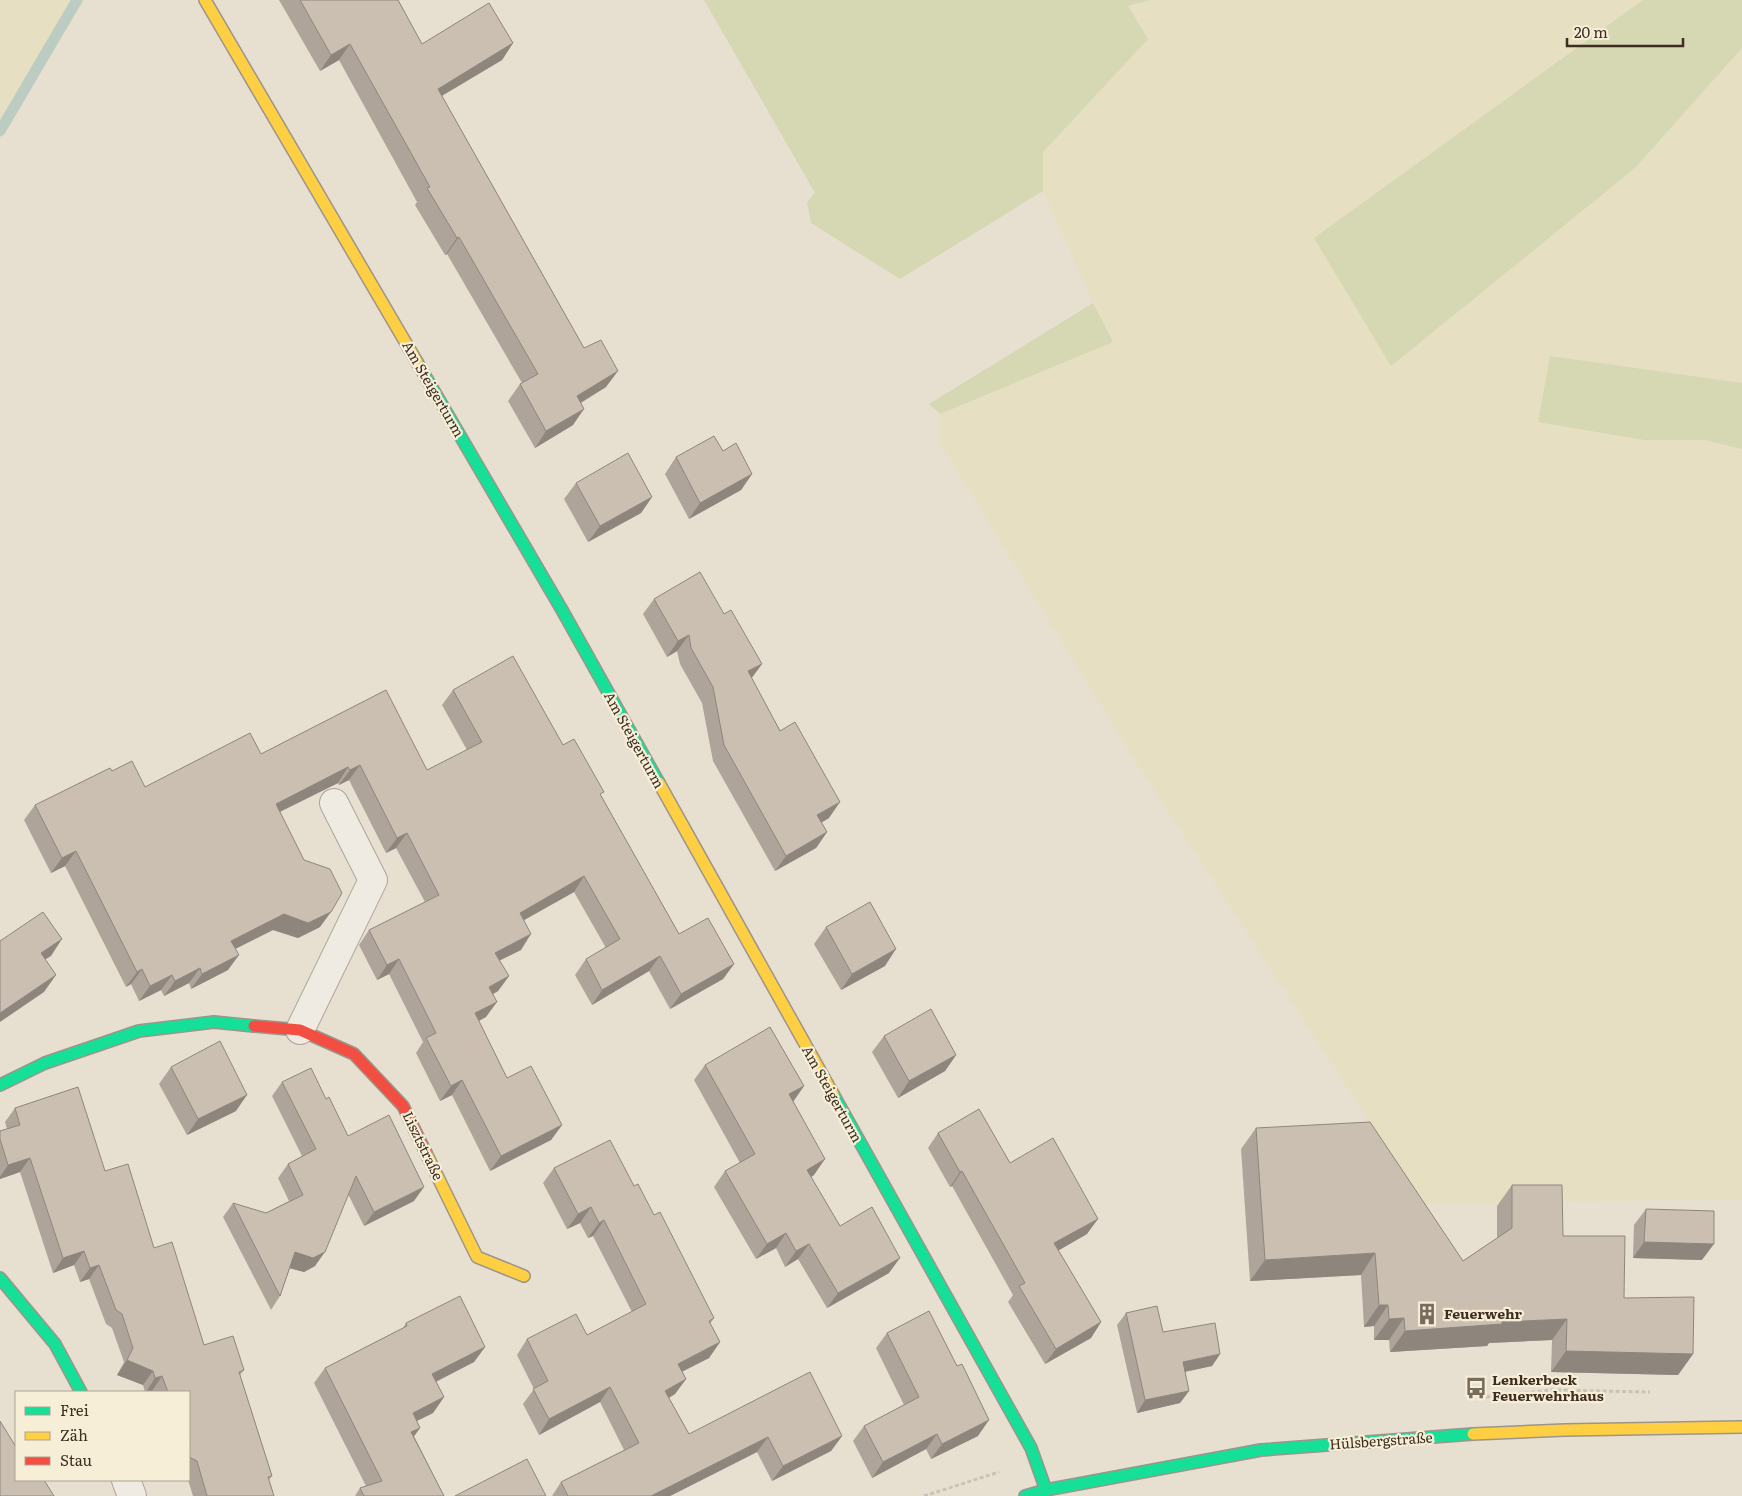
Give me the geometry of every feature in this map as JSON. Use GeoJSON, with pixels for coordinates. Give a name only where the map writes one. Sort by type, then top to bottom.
{"type":"FeatureCollection","features":[{"type":"Feature","properties":{"kind":"street","name":"Am Steigerturm"},"geometry":{"type":"LineString","coordinates":[[205,0],[562,610],[1031,1448],[1046,1490]]}},
{"type":"Feature","properties":{"kind":"street"},"geometry":{"type":"LineString","coordinates":[[300,1030],[373,880],[334,803]]}},
{"type":"Feature","properties":{"kind":"street","name":"Lisztstraße"},"geometry":{"type":"LineString","coordinates":[[0,1086],[45,1063],[139,1031],[214,1022],[300,1030],[354,1054],[403,1106],[476,1257],[524,1276]]}},
{"type":"Feature","properties":{"kind":"street"},"geometry":{"type":"LineString","coordinates":[[0,1278],[55,1344],[80,1391]]}},
{"type":"Feature","properties":{"kind":"street","name":"Hülsbergstraße"},"geometry":{"type":"LineString","coordinates":[[1025,1496],[1046,1490],[1261,1450],[1546,1430],[1742,1427]]}},
{"type":"Feature","properties":{"kind":"street"},"geometry":{"type":"LineString","coordinates":[[126,1481],[132,1496]]}},
{"type":"Feature","properties":{"kind":"shaded area"},"geometry":{"type":"Polygon","coordinates":[[[0,0],[85,0],[0,135],[0,0]]]}},
{"type":"Feature","properties":{"kind":"shaded area"},"geometry":{"type":"Polygon","coordinates":[[[1150,0],[1643,0],[1314,238],[1635,168],[1742,48],[1742,383],[1550,356],[1538,421],[1644,440],[1705,440],[1742,449],[1742,1199],[1423,1204],[1132,756],[940,443],[940,414],[1113,342],[1093,303],[1043,191],[1043,152],[1148,39],[1128,6],[1150,0]]]}},
{"type":"Feature","properties":{"kind":"green space"},"geometry":{"type":"Polygon","coordinates":[[[704,0],[1150,0],[1128,6],[1148,39],[1043,152],[1043,191],[900,279],[811,223],[807,202],[815,193],[704,0]]]}},
{"type":"Feature","properties":{"kind":"green space"},"geometry":{"type":"Polygon","coordinates":[[[1643,0],[1742,0],[1742,48],[1635,168],[1391,366],[1314,238],[1643,0]]]}},
{"type":"Feature","properties":{"kind":"green space"},"geometry":{"type":"Polygon","coordinates":[[[1093,303],[1113,342],[940,414],[929,404],[1093,303]]]}},
{"type":"Feature","properties":{"kind":"green space"},"geometry":{"type":"Polygon","coordinates":[[[1550,356],[1742,383],[1742,449],[1705,440],[1644,440],[1538,422],[1550,356]]]}},
{"type":"Feature","properties":{"kind":"building"},"geometry":{"type":"Polygon","coordinates":[[[300,0],[398,0],[422,44],[489,3],[513,43],[438,89],[584,348],[601,340],[618,371],[577,396],[584,409],[546,431],[520,384],[538,374],[459,237],[457,238],[427,188],[430,187],[350,44],[331,55],[300,0]]]}},
{"type":"Feature","properties":{"kind":"building"},"geometry":{"type":"Polygon","coordinates":[[[714,436],[723,451],[736,443],[752,474],[700,503],[676,457],[714,436]]]}},
{"type":"Feature","properties":{"kind":"building"},"geometry":{"type":"Polygon","coordinates":[[[628,453],[652,497],[600,526],[576,483],[628,453]]]}},
{"type":"Feature","properties":{"kind":"building"},"geometry":{"type":"Polygon","coordinates":[[[700,572],[724,614],[731,610],[762,664],[748,671],[780,731],[795,722],[840,802],[817,815],[827,832],[786,856],[724,745],[713,687],[691,648],[689,635],[678,641],[654,599],[700,572]]]}},
{"type":"Feature","properties":{"kind":"building"},"geometry":{"type":"Polygon","coordinates":[[[513,656],[563,745],[574,739],[604,792],[600,794],[679,934],[708,918],[734,964],[681,994],[660,956],[602,990],[586,959],[620,939],[584,876],[520,913],[531,934],[495,953],[509,976],[489,987],[497,1002],[475,1013],[507,1078],[531,1066],[562,1125],[501,1156],[462,1080],[451,1086],[426,1038],[436,1033],[399,959],[387,965],[369,930],[439,895],[407,833],[397,838],[360,765],[350,770],[348,767],[276,804],[304,860],[330,869],[342,893],[331,912],[308,923],[284,914],[231,941],[239,955],[202,974],[200,968],[175,981],[172,975],[150,986],[142,969],[137,972],[76,851],[62,858],[35,805],[110,768],[112,771],[132,761],[145,787],[250,733],[261,754],[386,690],[427,770],[482,742],[453,690],[513,656]]]}},
{"type":"Feature","properties":{"kind":"building"},"geometry":{"type":"Polygon","coordinates":[[[870,902],[896,949],[852,974],[826,927],[870,902]]]}},
{"type":"Feature","properties":{"kind":"building"},"geometry":{"type":"Polygon","coordinates":[[[43,912],[62,939],[41,953],[56,975],[0,1013],[0,941],[43,912]]]}},
{"type":"Feature","properties":{"kind":"building"},"geometry":{"type":"Polygon","coordinates":[[[931,1009],[956,1055],[909,1081],[884,1036],[931,1009]]]}},
{"type":"Feature","properties":{"kind":"building"},"geometry":{"type":"Polygon","coordinates":[[[770,1027],[804,1086],[789,1094],[825,1159],[807,1170],[840,1226],[872,1207],[900,1258],[838,1293],[809,1244],[796,1251],[786,1233],[767,1244],[725,1171],[755,1154],[705,1065],[770,1027]]]}},
{"type":"Feature","properties":{"kind":"building"},"geometry":{"type":"Polygon","coordinates":[[[220,1041],[247,1095],[198,1119],[171,1067],[220,1041]]]}},
{"type":"Feature","properties":{"kind":"building"},"geometry":{"type":"Polygon","coordinates":[[[311,1068],[326,1099],[329,1097],[348,1136],[389,1115],[424,1187],[374,1212],[356,1176],[325,1252],[313,1258],[295,1252],[280,1296],[233,1203],[266,1213],[303,1195],[288,1164],[316,1149],[282,1082],[311,1068]]]}},
{"type":"Feature","properties":{"kind":"building"},"geometry":{"type":"Polygon","coordinates":[[[78,1087],[105,1171],[128,1164],[154,1248],[172,1242],[204,1345],[233,1336],[244,1370],[239,1372],[272,1476],[268,1477],[274,1496],[207,1496],[197,1461],[190,1458],[190,1391],[168,1391],[162,1376],[155,1378],[153,1371],[127,1360],[133,1348],[122,1314],[116,1310],[99,1265],[90,1268],[84,1251],[63,1258],[30,1158],[8,1165],[0,1139],[0,1131],[20,1125],[15,1108],[78,1087]]]}},
{"type":"Feature","properties":{"kind":"building"},"geometry":{"type":"Polygon","coordinates":[[[979,1109],[1010,1163],[1053,1138],[1098,1219],[1054,1243],[1101,1322],[1056,1349],[1019,1286],[1025,1283],[962,1171],[960,1172],[938,1133],[979,1109]]]}},
{"type":"Feature","properties":{"kind":"building"},"geometry":{"type":"Polygon","coordinates":[[[1370,1122],[1463,1261],[1512,1228],[1512,1185],[1562,1185],[1563,1236],[1625,1236],[1624,1298],[1694,1297],[1693,1354],[1566,1351],[1567,1319],[1502,1322],[1502,1324],[1405,1331],[1404,1318],[1389,1319],[1388,1305],[1379,1305],[1375,1253],[1265,1260],[1256,1128],[1370,1122]]]}},
{"type":"Feature","properties":{"kind":"building"},"geometry":{"type":"Polygon","coordinates":[[[610,1140],[634,1186],[638,1184],[654,1215],[660,1212],[714,1318],[709,1321],[720,1342],[678,1364],[686,1379],[665,1391],[689,1434],[810,1372],[842,1436],[783,1466],[768,1437],[651,1496],[568,1496],[561,1482],[639,1443],[610,1387],[549,1419],[533,1389],[548,1381],[527,1339],[576,1314],[587,1335],[646,1304],[604,1220],[599,1223],[591,1207],[578,1214],[554,1168],[610,1140]]]}},
{"type":"Feature","properties":{"kind":"building"},"geometry":{"type":"Polygon","coordinates":[[[1646,1209],[1714,1211],[1714,1244],[1644,1242],[1646,1209]]]}},
{"type":"Feature","properties":{"kind":"building"},"geometry":{"type":"Polygon","coordinates":[[[460,1296],[485,1347],[432,1374],[444,1397],[413,1413],[420,1428],[411,1432],[444,1496],[364,1496],[360,1488],[382,1481],[325,1368],[407,1326],[406,1323],[460,1296]]]}},
{"type":"Feature","properties":{"kind":"building"},"geometry":{"type":"Polygon","coordinates":[[[1157,1306],[1163,1332],[1215,1323],[1220,1354],[1183,1362],[1189,1391],[1145,1400],[1126,1313],[1157,1306]]]}},
{"type":"Feature","properties":{"kind":"building"},"geometry":{"type":"Polygon","coordinates":[[[929,1311],[957,1366],[962,1364],[989,1420],[942,1444],[937,1434],[883,1462],[864,1426],[919,1397],[887,1333],[929,1311]]]}},
{"type":"Feature","properties":{"kind":"building"},"geometry":{"type":"Polygon","coordinates":[[[0,1421],[15,1445],[15,1481],[45,1481],[54,1496],[0,1496],[0,1421]]]}},
{"type":"Feature","properties":{"kind":"building"},"geometry":{"type":"Polygon","coordinates":[[[527,1459],[546,1496],[455,1496],[527,1459]]]}},
{"type":"Feature","properties":{"kind":"waterway"},"geometry":{"type":"LineString","coordinates":[[0,131],[77,0]]}},
{"type":"Feature","properties":{"kind":"traffic: fast"},"geometry":{"type":"LineString","coordinates":[[417,362],[562,610],[659,783]]}},
{"type":"Feature","properties":{"kind":"traffic: fast"},"geometry":{"type":"LineString","coordinates":[[0,1085],[45,1063],[139,1031],[214,1022],[254,1026]]}},
{"type":"Feature","properties":{"kind":"traffic: fast"},"geometry":{"type":"LineString","coordinates":[[833,1094],[1031,1448],[1046,1490]]}},
{"type":"Feature","properties":{"kind":"traffic: fast"},"geometry":{"type":"LineString","coordinates":[[0,1278],[55,1344],[80,1391]]}},
{"type":"Feature","properties":{"kind":"traffic: fast"},"geometry":{"type":"LineString","coordinates":[[1025,1496],[1046,1490],[1261,1450],[1473,1434]]}},
{"type":"Feature","properties":{"kind":"traffic: slow"},"geometry":{"type":"LineString","coordinates":[[205,0],[417,362]]}},
{"type":"Feature","properties":{"kind":"traffic: slow"},"geometry":{"type":"LineString","coordinates":[[659,783],[833,1094]]}},
{"type":"Feature","properties":{"kind":"traffic: slow"},"geometry":{"type":"LineString","coordinates":[[426,1153],[477,1257],[524,1276]]}},
{"type":"Feature","properties":{"kind":"traffic: slow"},"geometry":{"type":"LineString","coordinates":[[1473,1434],[1565,1430],[1742,1427]]}},
{"type":"Feature","properties":{"kind":"traffic: jam"},"geometry":{"type":"LineString","coordinates":[[254,1026],[300,1030],[354,1054],[403,1106],[426,1153]]}},
{"type":"Feature","properties":{"kind":"place","name":"Feuerwehr"},"geometry":{"type":"Point","coordinates":[1427,1314]}},
{"type":"Feature","properties":{"kind":"place","name":"Lenkerbeck Feuerwehrhaus"},"geometry":{"type":"Point","coordinates":[1476,1388]}}]}
